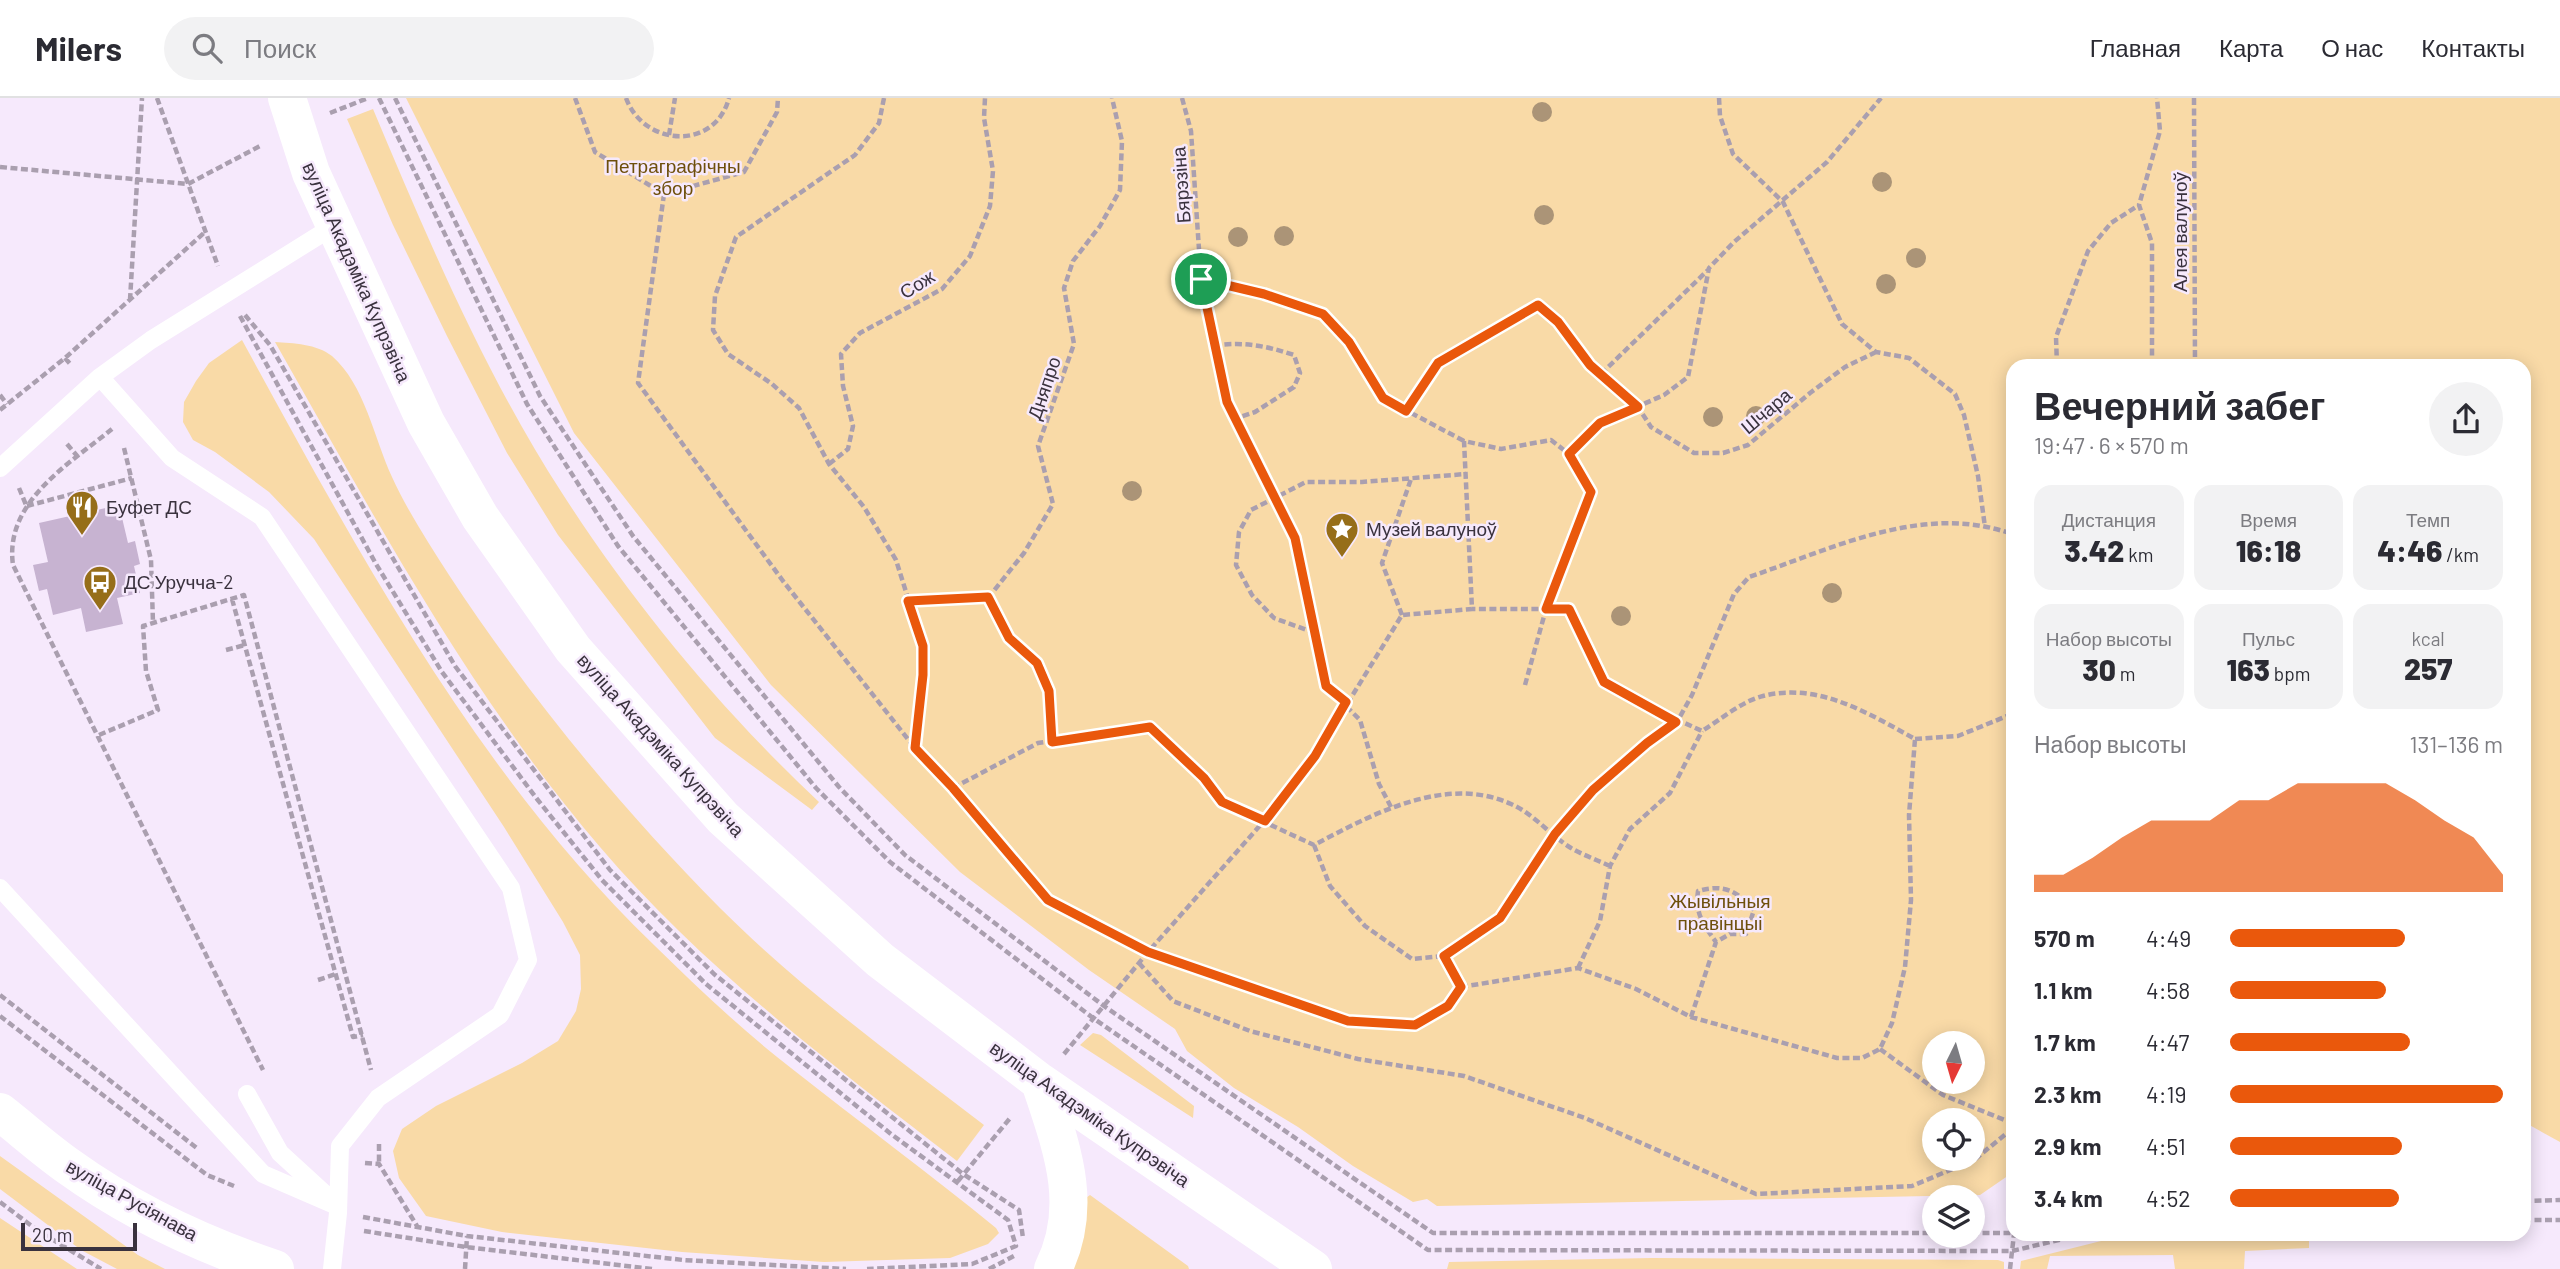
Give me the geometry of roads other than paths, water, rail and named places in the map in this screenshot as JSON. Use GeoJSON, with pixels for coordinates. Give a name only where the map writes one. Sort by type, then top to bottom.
{"type":"FeatureCollection","features":[{"type":"Feature","properties":{"kind":"main road","name":"вуліца Акадэміка Купрэвіча"},"geometry":{"type":"LineString","coordinates":[[287,98],[311,173],[426,423],[481,517],[573,649],[723,818],[880,960],[1040,1082],[1313,1269]]}},
{"type":"Feature","properties":{"kind":"main road"},"geometry":{"type":"LineString","coordinates":[[1040,1082],[1059,1138],[1070,1196],[1069,1226],[1053,1269]]}},
{"type":"Feature","properties":{"kind":"main road","name":"вуліца Русіянава"},"geometry":{"type":"LineString","coordinates":[[0,1112],[69,1167],[149,1214],[233,1255],[275,1269]]}},
{"type":"Feature","properties":{"kind":"lane"},"geometry":{"type":"LineString","coordinates":[[0,468],[100,377],[151,340],[334,226]]}},
{"type":"Feature","properties":{"kind":"lane"},"geometry":{"type":"LineString","coordinates":[[100,377],[172,458],[262,517],[511,888],[528,960],[500,1015],[379,1098],[340,1146],[338,1210],[332,1269]]}},
{"type":"Feature","properties":{"kind":"lane"},"geometry":{"type":"LineString","coordinates":[[0,888],[264,1174],[338,1210]]}},
{"type":"Feature","properties":{"kind":"lane"},"geometry":{"type":"LineString","coordinates":[[247,1094],[280,1153],[338,1210]]}},
{"type":"Feature","properties":{"kind":"place","name":"Буфет ДС"},"geometry":{"type":"Point","coordinates":[82,537]}},
{"type":"Feature","properties":{"kind":"place","name":"Музей валуноў"},"geometry":{"type":"Point","coordinates":[1342,559]}},
{"type":"Feature","properties":{"kind":"place","name":"ДС Уручча-2"},"geometry":{"type":"Point","coordinates":[100,612]}},
{"type":"Feature","properties":{"kind":"park label","name":"Петраграфічны збор"},"geometry":{"type":"Point","coordinates":[673,177]}},
{"type":"Feature","properties":{"kind":"park label","name":"Жывільныя правінцыі"},"geometry":{"type":"Point","coordinates":[1720,912]}}]}
